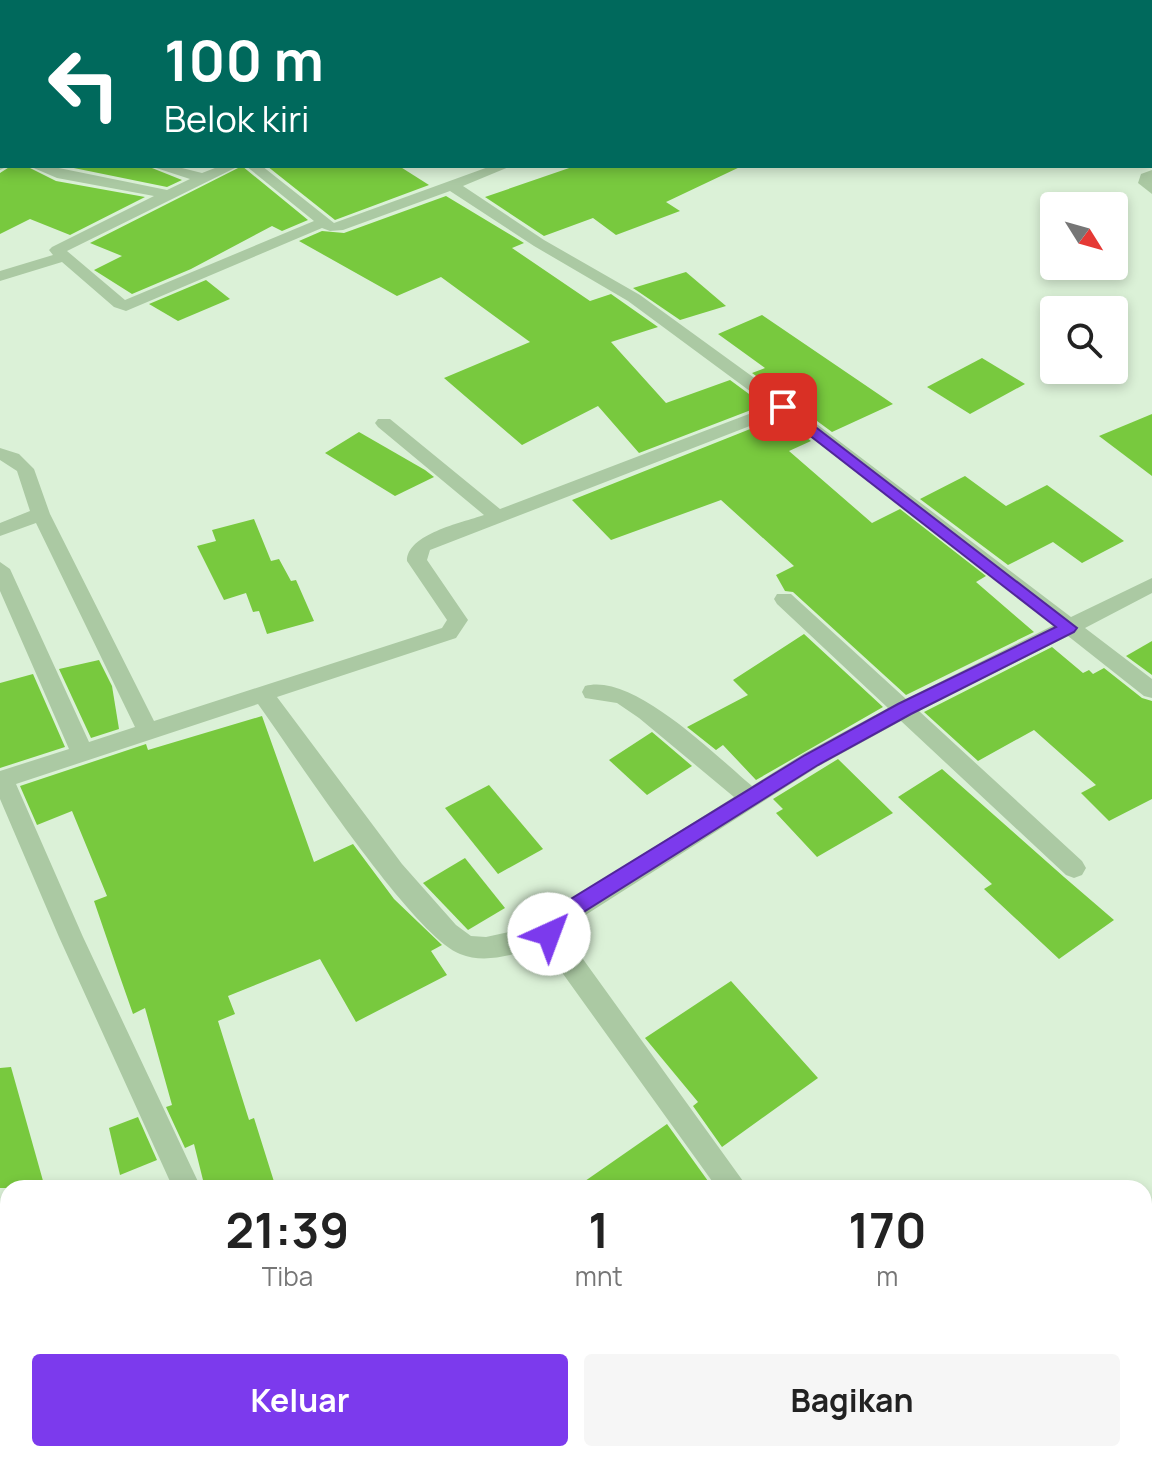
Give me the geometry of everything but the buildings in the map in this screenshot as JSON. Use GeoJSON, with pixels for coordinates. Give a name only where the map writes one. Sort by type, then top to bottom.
{"type":"FeatureCollection","features":[{"type":"Feature","properties":{"kind":"street"},"geometry":{"type":"LineString","coordinates":[[41,168],[57,174],[164,194]]}},
{"type":"Feature","properties":{"kind":"street"},"geometry":{"type":"LineString","coordinates":[[165,168],[203,178]]}},
{"type":"Feature","properties":{"kind":"street"},"geometry":{"type":"LineString","coordinates":[[227,168],[164,194],[57,247],[120,304],[128,306],[324,222]]}},
{"type":"Feature","properties":{"kind":"street"},"geometry":{"type":"LineString","coordinates":[[256,168],[330,227],[338,227],[498,168]]}},
{"type":"Feature","properties":{"kind":"street"},"geometry":{"type":"LineString","coordinates":[[1152,174],[1146,177],[1145,183],[1152,190]]}},
{"type":"Feature","properties":{"kind":"street"},"geometry":{"type":"LineString","coordinates":[[451,185],[539,243],[634,298],[783,407],[1152,690]]}},
{"type":"Feature","properties":{"kind":"street"},"geometry":{"type":"LineString","coordinates":[[0,276],[66,256]]}},
{"type":"Feature","properties":{"kind":"street"},"geometry":{"type":"LineString","coordinates":[[183,1180],[1,780],[449,633],[458,620],[417,561],[417,551],[423,545],[783,407]]}},
{"type":"Feature","properties":{"kind":"street"},"geometry":{"type":"LineString","coordinates":[[384,423],[497,516]]}},
{"type":"Feature","properties":{"kind":"street"},"geometry":{"type":"LineString","coordinates":[[0,454],[13,458],[25,469],[41,514],[147,730]]}},
{"type":"Feature","properties":{"kind":"street"},"geometry":{"type":"LineString","coordinates":[[0,530],[41,514]]}},
{"type":"Feature","properties":{"kind":"street"},"geometry":{"type":"LineString","coordinates":[[0,569],[82,752]]}},
{"type":"Feature","properties":{"kind":"street"},"geometry":{"type":"LineString","coordinates":[[728,1180],[549,934],[550,925],[751,798],[905,709],[1152,585]]}},
{"type":"Feature","properties":{"kind":"street"},"geometry":{"type":"LineString","coordinates":[[784,599],[1074,868]]}},
{"type":"Feature","properties":{"kind":"street"},"geometry":{"type":"LineString","coordinates":[[593,692],[622,696],[647,712],[751,798]]}},
{"type":"Feature","properties":{"kind":"street"},"geometry":{"type":"LineString","coordinates":[[262,693],[404,883],[444,931],[464,945],[487,948],[549,934]]}},
{"type":"Feature","properties":{"kind":"route"},"geometry":{"type":"LineString","coordinates":[[549,934],[550,925],[556,919],[811,760],[905,709],[1068,628],[783,407]]}}]}
